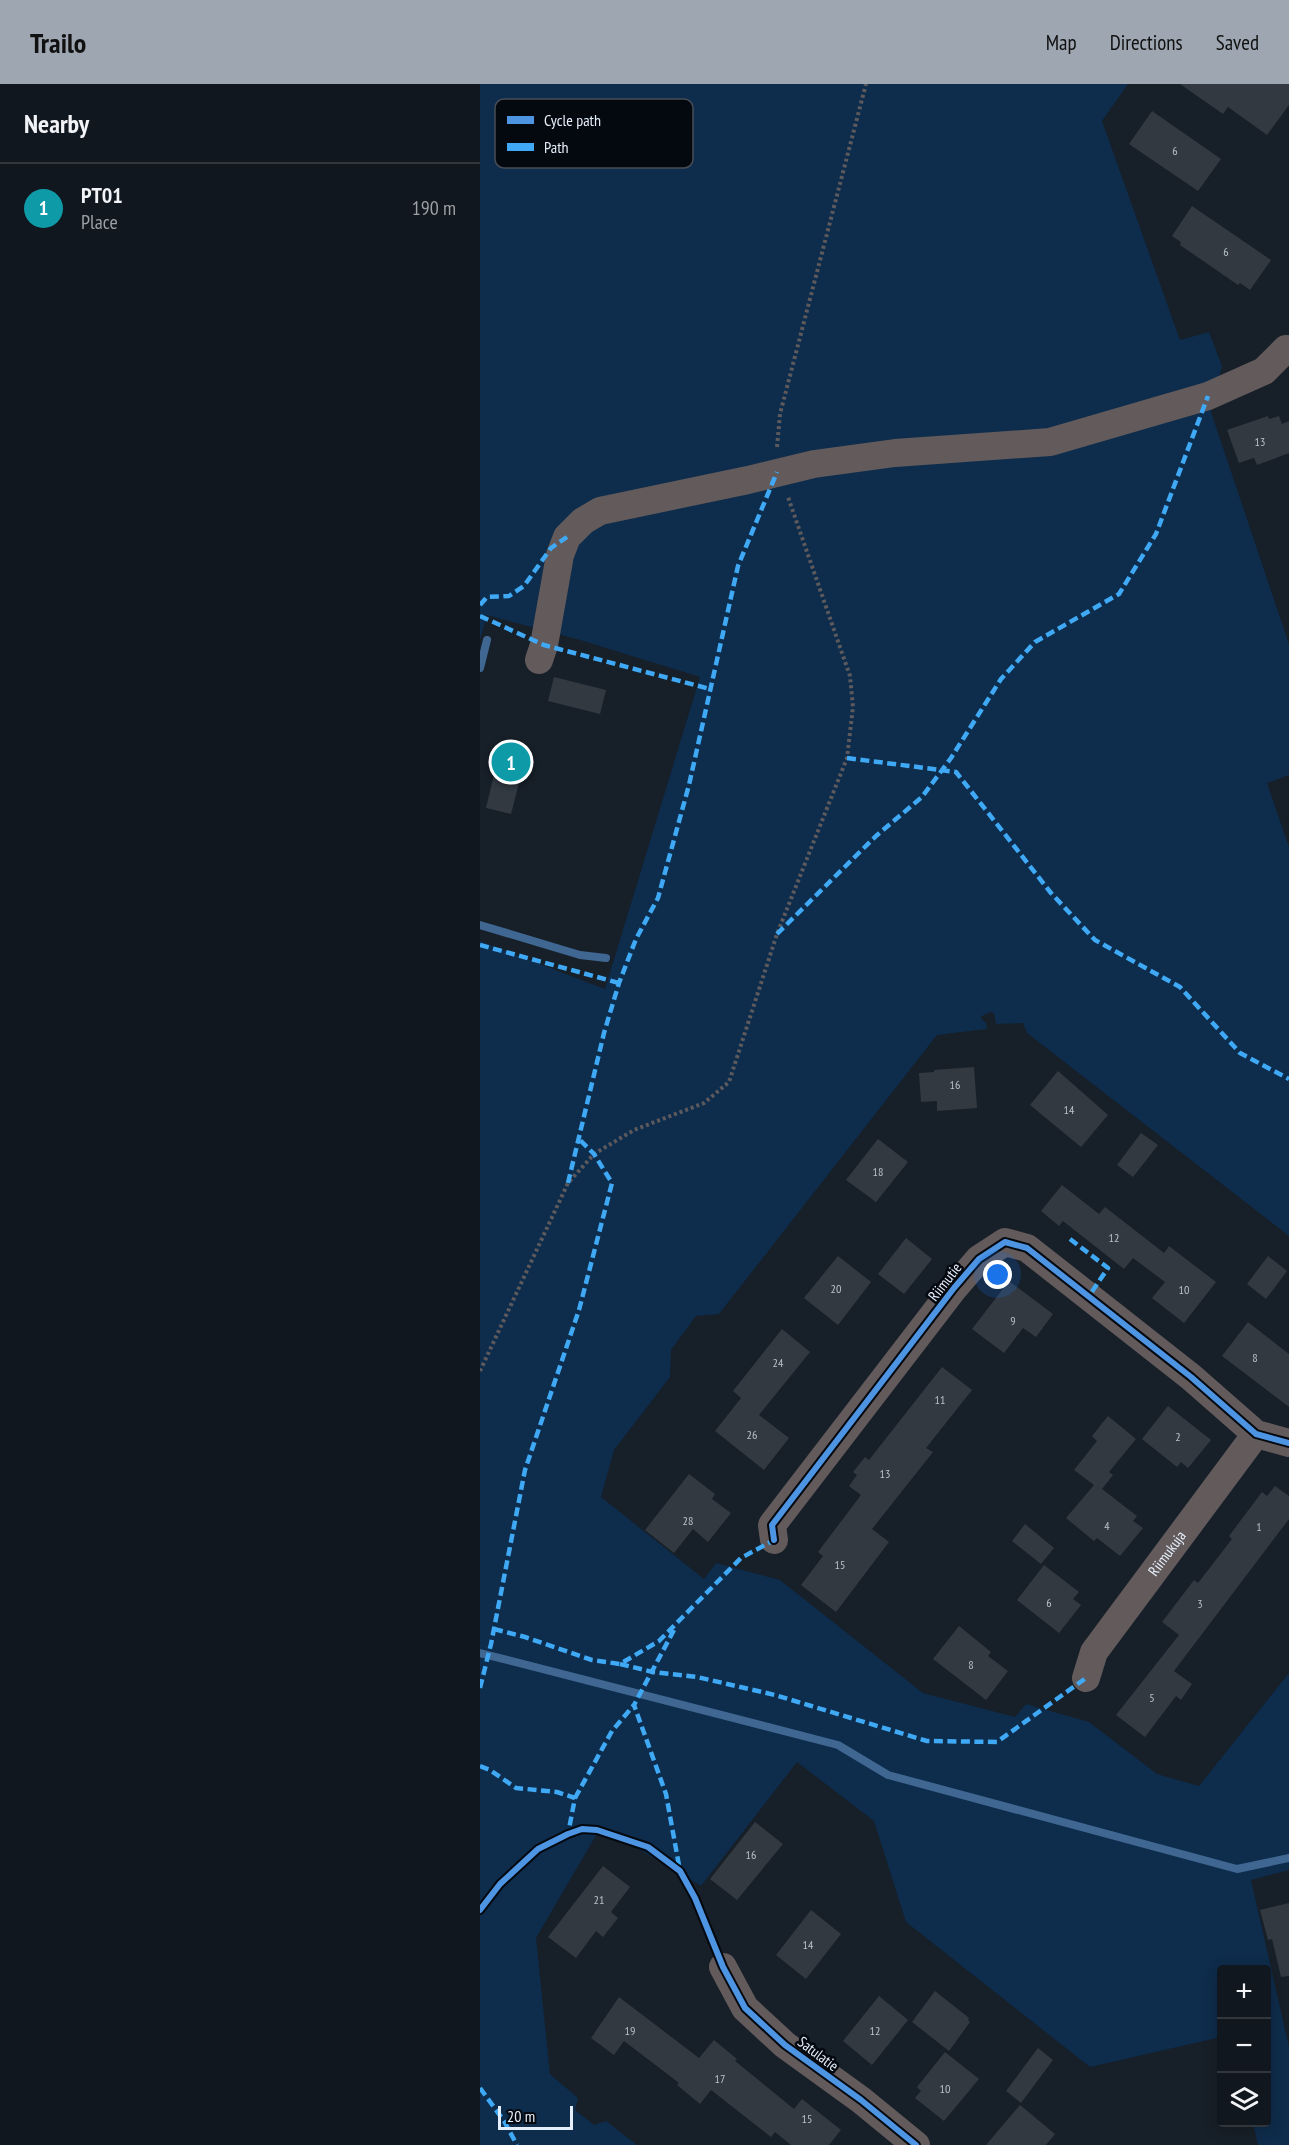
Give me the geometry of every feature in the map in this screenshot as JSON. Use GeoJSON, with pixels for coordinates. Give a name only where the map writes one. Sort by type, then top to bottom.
{"type":"FeatureCollection","features":[{"type":"Feature","properties":{"kind":"street"},"geometry":{"type":"LineString","coordinates":[[539,660],[544,645],[560,555],[567,537],[583,521],[600,511],[814,464],[895,453],[1050,442],[1208,396],[1264,371],[1287,349]]}},
{"type":"Feature","properties":{"kind":"street","name":"Riimutie"},"geometry":{"type":"LineString","coordinates":[[774,1540],[772,1524],[879,1384],[978,1259],[1005,1242],[1027,1248],[1191,1377],[1256,1434],[1289,1443]]}},
{"type":"Feature","properties":{"kind":"street","name":"Riimukuja"},"geometry":{"type":"LineString","coordinates":[[1086,1678],[1094,1652],[1256,1434]]}},
{"type":"Feature","properties":{"kind":"street","name":"Satulatie"},"geometry":{"type":"LineString","coordinates":[[723,1967],[745,2008],[785,2045],[861,2100],[916,2145]]}},
{"type":"Feature","properties":{"kind":"path"},"geometry":{"type":"LineString","coordinates":[[480,1371],[568,1183],[594,1154],[634,1130],[704,1103],[729,1082],[777,934],[847,758],[853,707],[850,676],[786,490],[777,472],[780,414],[866,84]]}},
{"type":"Feature","properties":{"kind":"shaded area"},"geometry":{"type":"Polygon","coordinates":[[[480,84],[1128,84],[1102,121],[1180,340],[1209,332],[1222,366],[1211,412],[1289,644],[1289,775],[1267,783],[1289,847],[1289,1236],[1027,1033],[1023,1023],[996,1024],[994,1013],[990,1012],[980,1017],[986,1023],[987,1029],[937,1035],[719,1314],[696,1316],[671,1350],[670,1377],[614,1450],[601,1497],[704,1579],[716,1563],[780,1580],[923,1693],[1015,1717],[1026,1704],[1089,1722],[1157,1774],[1199,1786],[1289,1673],[1289,1870],[1251,1880],[1270,1965],[1217,1965],[1217,2038],[1090,2067],[906,1922],[874,1821],[797,1762],[701,1886],[601,1827],[536,1938],[550,2074],[578,2098],[575,2110],[594,2125],[606,2121],[637,2145],[480,2145],[480,941],[605,989],[700,677],[580,640],[487,615],[480,640],[480,84]]]}},
{"type":"Feature","properties":{"kind":"shaded area"},"geometry":{"type":"Polygon","coordinates":[[[1271,1968],[1289,2047],[1289,2145],[1258,2145],[1254,2127],[1271,2127],[1271,1968]]]}},
{"type":"Feature","properties":{"kind":"building"},"geometry":{"type":"Polygon","coordinates":[[[1180,84],[1289,84],[1289,105],[1267,135],[1228,107],[1223,114],[1180,84]]]}},
{"type":"Feature","properties":{"kind":"building"},"geometry":{"type":"Polygon","coordinates":[[[1152,111],[1221,159],[1198,191],[1129,144],[1152,111]]]}},
{"type":"Feature","properties":{"kind":"building"},"geometry":{"type":"Polygon","coordinates":[[[1192,206],[1271,260],[1250,290],[1240,283],[1238,285],[1180,245],[1181,242],[1172,236],[1192,206]]]}},
{"type":"Feature","properties":{"kind":"building"},"geometry":{"type":"Polygon","coordinates":[[[1268,416],[1269,419],[1279,416],[1282,424],[1289,421],[1289,453],[1257,465],[1254,458],[1239,463],[1227,430],[1268,416]]]}},
{"type":"Feature","properties":{"kind":"building"},"geometry":{"type":"Polygon","coordinates":[[[554,677],[606,690],[600,714],[548,701],[554,677]]]}},
{"type":"Feature","properties":{"kind":"building"},"geometry":{"type":"Polygon","coordinates":[[[502,741],[528,748],[511,814],[486,808],[502,741]]]}},
{"type":"Feature","properties":{"kind":"building"},"geometry":{"type":"Polygon","coordinates":[[[974,1067],[977,1108],[937,1111],[937,1101],[921,1102],[919,1073],[974,1067]]]}},
{"type":"Feature","properties":{"kind":"building"},"geometry":{"type":"Polygon","coordinates":[[[1058,1071],[1108,1115],[1081,1147],[1030,1105],[1058,1071]]]}},
{"type":"Feature","properties":{"kind":"building"},"geometry":{"type":"Polygon","coordinates":[[[1141,1133],[1158,1145],[1133,1177],[1117,1165],[1141,1133]]]}},
{"type":"Feature","properties":{"kind":"building"},"geometry":{"type":"Polygon","coordinates":[[[878,1139],[908,1162],[876,1202],[846,1180],[878,1139]]]}},
{"type":"Feature","properties":{"kind":"building"},"geometry":{"type":"Polygon","coordinates":[[[1062,1185],[1099,1214],[1105,1207],[1164,1253],[1169,1246],[1216,1282],[1184,1323],[1152,1298],[1165,1282],[1133,1258],[1124,1269],[1063,1221],[1059,1226],[1041,1211],[1062,1185]]]}},
{"type":"Feature","properties":{"kind":"building"},"geometry":{"type":"Polygon","coordinates":[[[906,1238],[932,1259],[904,1294],[878,1274],[906,1238]]]}},
{"type":"Feature","properties":{"kind":"building"},"geometry":{"type":"Polygon","coordinates":[[[838,1256],[871,1282],[838,1325],[804,1298],[838,1256]]]}},
{"type":"Feature","properties":{"kind":"building"},"geometry":{"type":"Polygon","coordinates":[[[1268,1256],[1287,1271],[1266,1299],[1247,1284],[1268,1256]]]}},
{"type":"Feature","properties":{"kind":"building"},"geometry":{"type":"Polygon","coordinates":[[[1009,1281],[1053,1314],[1036,1337],[1023,1328],[1004,1353],[972,1329],[1009,1281]]]}},
{"type":"Feature","properties":{"kind":"building"},"geometry":{"type":"Polygon","coordinates":[[[1248,1322],[1289,1354],[1289,1407],[1222,1356],[1248,1322]]]}},
{"type":"Feature","properties":{"kind":"building"},"geometry":{"type":"Polygon","coordinates":[[[782,1329],[810,1352],[759,1415],[789,1438],[764,1470],[715,1431],[741,1398],[733,1391],[782,1329]]]}},
{"type":"Feature","properties":{"kind":"building"},"geometry":{"type":"Polygon","coordinates":[[[942,1367],[972,1390],[926,1448],[933,1452],[872,1529],[889,1542],[836,1612],[801,1585],[823,1556],[818,1552],[861,1495],[849,1486],[857,1475],[853,1472],[865,1457],[869,1460],[942,1367]]]}},
{"type":"Feature","properties":{"kind":"building"},"geometry":{"type":"Polygon","coordinates":[[[1168,1406],[1211,1440],[1188,1468],[1181,1462],[1177,1467],[1142,1439],[1168,1406]]]}},
{"type":"Feature","properties":{"kind":"building"},"geometry":{"type":"Polygon","coordinates":[[[1108,1416],[1136,1439],[1109,1472],[1113,1475],[1102,1489],[1137,1516],[1133,1521],[1143,1528],[1120,1556],[1097,1538],[1094,1541],[1066,1518],[1094,1485],[1074,1470],[1097,1441],[1092,1436],[1108,1416]]]}},
{"type":"Feature","properties":{"kind":"building"},"geometry":{"type":"Polygon","coordinates":[[[689,1474],[715,1494],[712,1499],[731,1513],[708,1542],[693,1529],[674,1553],[645,1530],[689,1474]]]}},
{"type":"Feature","properties":{"kind":"building"},"geometry":{"type":"Polygon","coordinates":[[[1275,1486],[1289,1496],[1289,1519],[1174,1671],[1192,1684],[1181,1700],[1176,1696],[1145,1737],[1116,1715],[1179,1635],[1162,1622],[1194,1580],[1198,1583],[1232,1539],[1229,1536],[1262,1492],[1267,1496],[1275,1486]]]}},
{"type":"Feature","properties":{"kind":"building"},"geometry":{"type":"Polygon","coordinates":[[[1025,1524],[1054,1548],[1041,1564],[1012,1541],[1025,1524]]]}},
{"type":"Feature","properties":{"kind":"building"},"geometry":{"type":"Polygon","coordinates":[[[1044,1565],[1079,1592],[1073,1599],[1081,1605],[1059,1633],[1017,1600],[1044,1565]]]}},
{"type":"Feature","properties":{"kind":"building"},"geometry":{"type":"Polygon","coordinates":[[[959,1626],[991,1652],[988,1656],[1008,1671],[986,1700],[933,1659],[959,1626]]]}},
{"type":"Feature","properties":{"kind":"building"},"geometry":{"type":"Polygon","coordinates":[[[755,1822],[783,1844],[737,1900],[710,1879],[755,1822]]]}},
{"type":"Feature","properties":{"kind":"building"},"geometry":{"type":"Polygon","coordinates":[[[603,1866],[630,1887],[611,1912],[618,1918],[603,1937],[596,1931],[576,1958],[548,1937],[603,1866]]]}},
{"type":"Feature","properties":{"kind":"building"},"geometry":{"type":"Polygon","coordinates":[[[1289,1903],[1289,1976],[1281,1977],[1272,1939],[1268,1940],[1260,1910],[1289,1903]]]}},
{"type":"Feature","properties":{"kind":"building"},"geometry":{"type":"Polygon","coordinates":[[[811,1910],[841,1934],[806,1979],[776,1955],[811,1910]]]}},
{"type":"Feature","properties":{"kind":"building"},"geometry":{"type":"Polygon","coordinates":[[[935,1991],[969,2018],[970,2022],[949,2051],[912,2022],[935,1991]]]}},
{"type":"Feature","properties":{"kind":"building"},"geometry":{"type":"Polygon","coordinates":[[[879,1996],[908,2020],[872,2065],[843,2041],[879,1996]]]}},
{"type":"Feature","properties":{"kind":"building"},"geometry":{"type":"Polygon","coordinates":[[[619,1997],[699,2058],[714,2040],[737,2059],[735,2061],[794,2109],[802,2099],[841,2130],[829,2145],[791,2145],[775,2132],[771,2137],[711,2090],[700,2104],[677,2085],[679,2083],[624,2041],[614,2055],[591,2038],[619,1997]]]}},
{"type":"Feature","properties":{"kind":"building"},"geometry":{"type":"Polygon","coordinates":[[[1038,2048],[1053,2060],[1021,2103],[1006,2091],[1038,2048]]]}},
{"type":"Feature","properties":{"kind":"building"},"geometry":{"type":"Polygon","coordinates":[[[945,2052],[979,2079],[944,2121],[915,2098],[921,2091],[917,2087],[945,2052]]]}},
{"type":"Feature","properties":{"kind":"building"},"geometry":{"type":"Polygon","coordinates":[[[1020,2105],[1055,2134],[1046,2145],[986,2145],[1020,2105]]]}},
{"type":"Feature","properties":{"kind":"waterway"},"geometry":{"type":"LineString","coordinates":[[480,668],[487,640]]}},
{"type":"Feature","properties":{"kind":"waterway"},"geometry":{"type":"LineString","coordinates":[[480,925],[580,955],[606,958]]}},
{"type":"Feature","properties":{"kind":"waterway"},"geometry":{"type":"LineString","coordinates":[[480,1653],[838,1745],[888,1775],[1237,1869],[1289,1858]]}},
{"type":"Feature","properties":{"kind":"marked path"},"geometry":{"type":"LineString","coordinates":[[777,934],[876,836],[922,797],[951,758],[1001,679],[1035,642],[1119,594],[1156,534],[1208,396]]}},
{"type":"Feature","properties":{"kind":"marked path"},"geometry":{"type":"LineString","coordinates":[[568,1183],[604,1033],[619,983],[636,939],[658,898],[689,785],[738,566],[777,472]]}},
{"type":"Feature","properties":{"kind":"marked path"},"geometry":{"type":"LineString","coordinates":[[480,605],[487,597],[509,596],[524,586],[551,548],[567,537]]}},
{"type":"Feature","properties":{"kind":"marked path"},"geometry":{"type":"LineString","coordinates":[[480,616],[544,645],[710,689]]}},
{"type":"Feature","properties":{"kind":"marked path"},"geometry":{"type":"LineString","coordinates":[[847,758],[956,772],[1051,893],[1095,940],[1180,987],[1240,1053],[1289,1079]]}},
{"type":"Feature","properties":{"kind":"marked path"},"geometry":{"type":"LineString","coordinates":[[480,945],[619,983]]}},
{"type":"Feature","properties":{"kind":"marked path"},"geometry":{"type":"LineString","coordinates":[[480,1688],[491,1644],[525,1470],[579,1310],[612,1183],[594,1154],[579,1139]]}},
{"type":"Feature","properties":{"kind":"marked path"},"geometry":{"type":"LineString","coordinates":[[1070,1239],[1108,1268],[1089,1296]]}},
{"type":"Feature","properties":{"kind":"marked path"},"geometry":{"type":"LineString","coordinates":[[494,1629],[592,1660],[620,1664],[659,1641],[741,1558],[774,1540]]}},
{"type":"Feature","properties":{"kind":"marked path"},"geometry":{"type":"LineString","coordinates":[[674,1630],[634,1705],[666,1794],[680,1871]]}},
{"type":"Feature","properties":{"kind":"marked path"},"geometry":{"type":"LineString","coordinates":[[620,1664],[653,1672],[697,1677],[775,1695],[927,1741],[997,1742],[1086,1678]]}},
{"type":"Feature","properties":{"kind":"marked path"},"geometry":{"type":"LineString","coordinates":[[575,1798],[612,1731],[634,1705]]}},
{"type":"Feature","properties":{"kind":"marked path"},"geometry":{"type":"LineString","coordinates":[[480,1766],[490,1770],[516,1788],[557,1792],[575,1798],[568,1834]]}},
{"type":"Feature","properties":{"kind":"marked path"},"geometry":{"type":"LineString","coordinates":[[480,2088],[504,2121],[517,2145]]}},
{"type":"Feature","properties":{"kind":"cycle path"},"geometry":{"type":"LineString","coordinates":[[774,1540],[772,1525],[954,1288],[979,1259],[1005,1242],[1027,1248],[1191,1377],[1256,1434],[1289,1443]]}},
{"type":"Feature","properties":{"kind":"cycle path"},"geometry":{"type":"LineString","coordinates":[[480,1910],[500,1884],[538,1849],[568,1834],[582,1829],[597,1830],[648,1847],[680,1871],[695,1898],[723,1967],[745,2008],[785,2045],[861,2100],[916,2145]]}},
{"type":"Feature","properties":{"kind":"place","name":"PT01"},"geometry":{"type":"Point","coordinates":[511,762]}}]}
